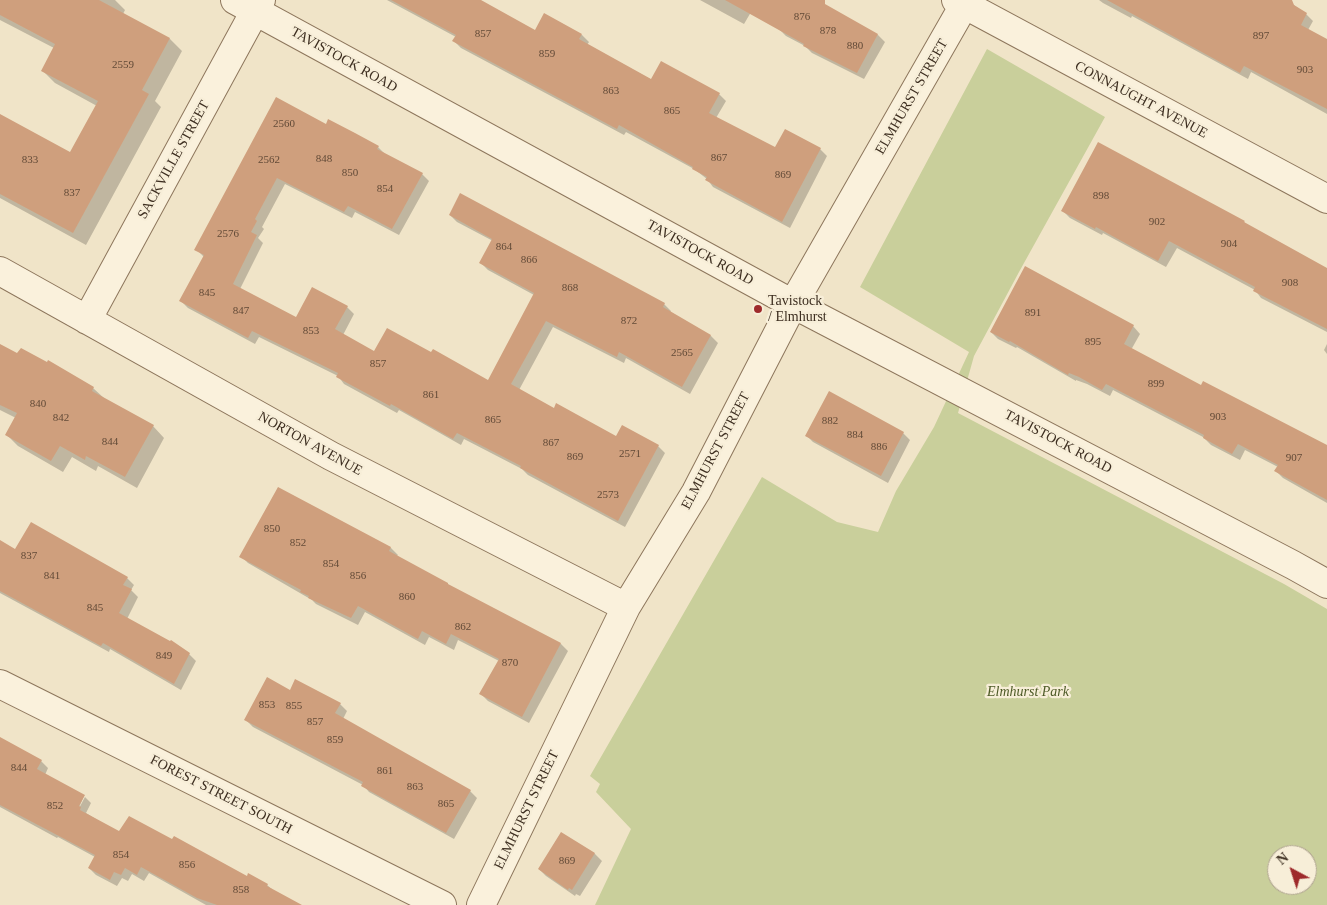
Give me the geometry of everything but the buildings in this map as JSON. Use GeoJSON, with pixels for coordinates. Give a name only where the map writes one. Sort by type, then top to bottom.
{"type":"FeatureCollection","features":[{"type":"Feature","properties":{"kind":"street","name":"CONNAUGHT AVENUE"},"geometry":{"type":"LineString","coordinates":[[960,3],[1327,199]]}},
{"type":"Feature","properties":{"kind":"street","name":"ELMHURST STREET"},"geometry":{"type":"LineString","coordinates":[[481,905],[626,607],[696,492],[793,304],[960,3]]}},
{"type":"Feature","properties":{"kind":"street","name":"TAVISTOCK ROAD"},"geometry":{"type":"LineString","coordinates":[[250,4],[793,304],[1327,584]]}},
{"type":"Feature","properties":{"kind":"street","name":"SACKVILLE STREET"},"geometry":{"type":"LineString","coordinates":[[87,320],[250,4]]}},
{"type":"Feature","properties":{"kind":"street","name":"NORTON AVENUE"},"geometry":{"type":"LineString","coordinates":[[0,271],[331,456],[626,607]]}},
{"type":"Feature","properties":{"kind":"street","name":"FOREST STREET SOUTH"},"geometry":{"type":"LineString","coordinates":[[0,684],[442,905]]}},
{"type":"Feature","properties":{"kind":"green space","name":"Elmhurst Park"},"geometry":{"type":"Polygon","coordinates":[[[987,49],[1105,117],[974,356],[958,413],[1284,584],[1327,609],[1327,905],[595,905],[631,829],[596,792],[600,784],[590,776],[762,477],[837,522],[878,532],[896,491],[934,427],[969,352],[860,287],[987,49]]]}},
{"type":"Feature","properties":{"kind":"place","name":"Tavistock / Elmhurst"},"geometry":{"type":"Point","coordinates":[758,309]}}]}
